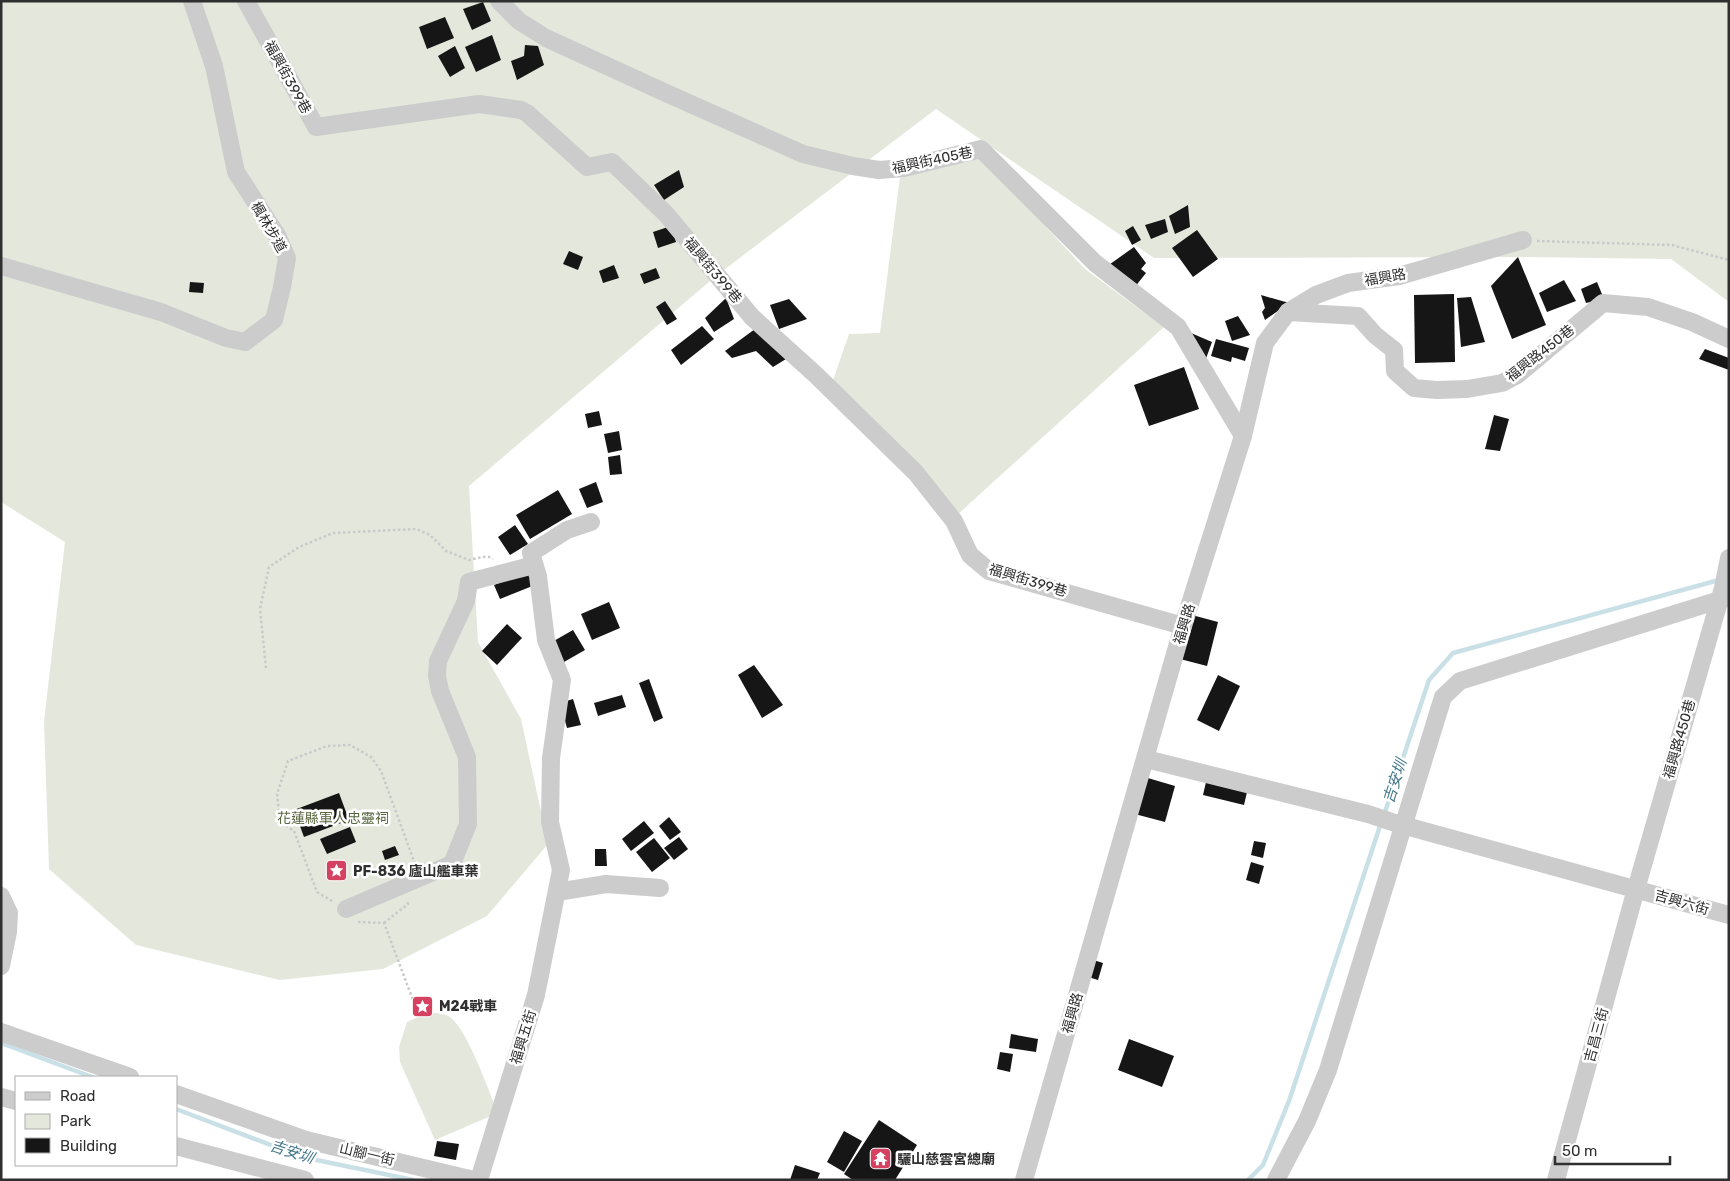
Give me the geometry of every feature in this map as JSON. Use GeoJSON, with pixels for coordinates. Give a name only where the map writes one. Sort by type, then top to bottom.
{"type":"FeatureCollection","features":[{"type":"Feature","properties":{"kind":"street","name":"楓林步道"},"geometry":{"type":"LineString","coordinates":[[1,266],[160,312],[226,338],[245,342],[274,320],[287,258],[278,237],[236,172],[214,66],[192,1]]}},
{"type":"Feature","properties":{"kind":"street","name":"福興街399巷"},"geometry":{"type":"LineString","coordinates":[[246,1],[316,126],[480,104],[521,110],[527,113],[587,167],[612,162],[666,214],[752,317],[823,382],[916,474],[954,521],[970,555],[989,571],[1183,626]]}},
{"type":"Feature","properties":{"kind":"street","name":"福興街405巷"},"geometry":{"type":"LineString","coordinates":[[500,1],[519,21],[546,38],[666,94],[803,154],[879,170],[904,168],[981,149],[1095,263],[1178,327],[1243,436]]}},
{"type":"Feature","properties":{"kind":"street","name":"福興路"},"geometry":{"type":"LineString","coordinates":[[1024,1180],[1183,626],[1243,436],[1266,343],[1288,312],[1316,295],[1348,283],[1399,276],[1523,240]]}},
{"type":"Feature","properties":{"kind":"street","name":"福興路450巷"},"geometry":{"type":"LineString","coordinates":[[1288,312],[1358,316],[1375,335],[1394,350],[1395,371],[1414,388],[1438,390],[1467,389],[1502,383],[1516,375],[1603,303],[1648,307],[1692,322],[1729,339]]}},
{"type":"Feature","properties":{"kind":"street"},"geometry":{"type":"LineString","coordinates":[[351,915],[420,878],[452,864],[468,824],[467,757],[440,691],[437,676],[438,661],[466,601],[470,582],[534,565],[530,553],[567,530],[592,522]]}},
{"type":"Feature","properties":{"kind":"street","name":"福興路450巷"},"geometry":{"type":"LineString","coordinates":[[1636,889],[1724,595],[1728,559]]}},
{"type":"Feature","properties":{"kind":"street","name":"福興五街"},"geometry":{"type":"LineString","coordinates":[[479,1180],[536,995],[561,870],[550,822],[551,767],[562,680],[546,640],[538,576],[534,565]]}},
{"type":"Feature","properties":{"kind":"street"},"geometry":{"type":"LineString","coordinates":[[1276,1180],[1307,1121],[1328,1070],[1399,824],[1443,697],[1460,681],[1724,595]]}},
{"type":"Feature","properties":{"kind":"street","name":"吉興六街"},"geometry":{"type":"LineString","coordinates":[[1146,759],[1368,814],[1729,915]]}},
{"type":"Feature","properties":{"kind":"street"},"geometry":{"type":"LineString","coordinates":[[557,892],[606,884],[660,888]]}},
{"type":"Feature","properties":{"kind":"street","name":"吉昌三街"},"geometry":{"type":"LineString","coordinates":[[1556,1180],[1636,889]]}},
{"type":"Feature","properties":{"kind":"street"},"geometry":{"type":"LineString","coordinates":[[1,896],[8,913],[8,932],[1,966]]}},
{"type":"Feature","properties":{"kind":"street"},"geometry":{"type":"LineString","coordinates":[[1,1032],[127,1076]]}},
{"type":"Feature","properties":{"kind":"street","name":"山腳一街"},"geometry":{"type":"LineString","coordinates":[[178,1095],[306,1140],[474,1180]]}},
{"type":"Feature","properties":{"kind":"street"},"geometry":{"type":"LineString","coordinates":[[1,1097],[15,1101]]}},
{"type":"Feature","properties":{"kind":"street"},"geometry":{"type":"LineString","coordinates":[[178,1147],[305,1180]]}},
{"type":"Feature","properties":{"kind":"path"},"geometry":{"type":"LineString","coordinates":[[1523,240],[1672,245],[1729,260]]}},
{"type":"Feature","properties":{"kind":"path"},"geometry":{"type":"LineString","coordinates":[[266,668],[260,609],[269,567],[299,547],[333,533],[416,529],[430,535],[446,551],[469,560],[489,557],[510,571]]}},
{"type":"Feature","properties":{"kind":"path"},"geometry":{"type":"LineString","coordinates":[[384,923],[351,915],[317,892],[294,831],[280,822],[277,794],[288,762],[327,746],[350,745],[371,757],[381,772],[420,878]]}},
{"type":"Feature","properties":{"kind":"path"},"geometry":{"type":"LineString","coordinates":[[384,923],[408,904],[407,902]]}},
{"type":"Feature","properties":{"kind":"path"},"geometry":{"type":"LineString","coordinates":[[384,923],[419,1016]]}},
{"type":"Feature","properties":{"kind":"green space","name":"花蓮縣軍人忠靈祠"},"geometry":{"type":"Polygon","coordinates":[[[1,1],[1729,1],[1729,302],[1671,259],[1518,257],[1154,258],[936,109],[716,276],[469,486],[478,642],[521,719],[548,844],[487,916],[383,969],[280,980],[136,945],[49,869],[44,721],[65,542],[1,502],[1,1]]]}},
{"type":"Feature","properties":{"kind":"green space"},"geometry":{"type":"Polygon","coordinates":[[[979,158],[986,162],[1085,269],[1164,327],[957,515],[832,383],[849,334],[880,333],[900,177],[979,158]]]}},
{"type":"Feature","properties":{"kind":"green space"},"geometry":{"type":"Polygon","coordinates":[[[429,1012],[446,1015],[458,1025],[471,1048],[498,1113],[435,1140],[400,1062],[399,1047],[407,1022],[429,1012]]]}},
{"type":"Feature","properties":{"kind":"building"},"geometry":{"type":"Polygon","coordinates":[[[483,2],[491,21],[472,30],[463,9],[483,2]]]}},
{"type":"Feature","properties":{"kind":"building"},"geometry":{"type":"Polygon","coordinates":[[[445,17],[454,38],[427,49],[419,27],[445,17]]]}},
{"type":"Feature","properties":{"kind":"building"},"geometry":{"type":"Polygon","coordinates":[[[492,35],[501,60],[476,72],[465,47],[492,35]]]}},
{"type":"Feature","properties":{"kind":"building"},"geometry":{"type":"Polygon","coordinates":[[[525,45],[538,46],[544,65],[517,80],[511,61],[524,56],[525,45]]]}},
{"type":"Feature","properties":{"kind":"building"},"geometry":{"type":"Polygon","coordinates":[[[455,46],[465,68],[450,77],[438,56],[455,46]]]}},
{"type":"Feature","properties":{"kind":"building"},"geometry":{"type":"Polygon","coordinates":[[[679,170],[684,187],[664,200],[654,185],[679,170]]]}},
{"type":"Feature","properties":{"kind":"building"},"geometry":{"type":"Polygon","coordinates":[[[1188,205],[1190,227],[1175,234],[1169,216],[1188,205]]]}},
{"type":"Feature","properties":{"kind":"building"},"geometry":{"type":"Polygon","coordinates":[[[1165,219],[1168,232],[1151,239],[1145,225],[1165,219]]]}},
{"type":"Feature","properties":{"kind":"building"},"geometry":{"type":"Polygon","coordinates":[[[671,226],[676,242],[658,248],[653,232],[671,226]]]}},
{"type":"Feature","properties":{"kind":"building"},"geometry":{"type":"Polygon","coordinates":[[[1133,226],[1141,240],[1132,245],[1125,231],[1133,226]]]}},
{"type":"Feature","properties":{"kind":"building"},"geometry":{"type":"Polygon","coordinates":[[[1197,230],[1218,259],[1193,277],[1172,248],[1197,230]]]}},
{"type":"Feature","properties":{"kind":"building"},"geometry":{"type":"Polygon","coordinates":[[[1134,247],[1146,263],[1141,269],[1146,273],[1134,288],[1106,267],[1134,247]]]}},
{"type":"Feature","properties":{"kind":"building"},"geometry":{"type":"Polygon","coordinates":[[[569,251],[583,257],[578,270],[563,264],[569,251]]]}},
{"type":"Feature","properties":{"kind":"building"},"geometry":{"type":"Polygon","coordinates":[[[1518,257],[1546,325],[1512,339],[1491,286],[1518,257]]]}},
{"type":"Feature","properties":{"kind":"building"},"geometry":{"type":"Polygon","coordinates":[[[614,265],[619,278],[603,283],[599,271],[614,265]]]}},
{"type":"Feature","properties":{"kind":"building"},"geometry":{"type":"Polygon","coordinates":[[[656,268],[660,278],[644,284],[640,274],[656,268]]]}},
{"type":"Feature","properties":{"kind":"building"},"geometry":{"type":"Polygon","coordinates":[[[1564,280],[1576,301],[1547,312],[1539,293],[1564,280]]]}},
{"type":"Feature","properties":{"kind":"building"},"geometry":{"type":"Polygon","coordinates":[[[190,282],[204,283],[203,293],[189,292],[190,282]]]}},
{"type":"Feature","properties":{"kind":"building"},"geometry":{"type":"Polygon","coordinates":[[[1597,282],[1604,299],[1586,303],[1581,289],[1597,282]]]}},
{"type":"Feature","properties":{"kind":"building"},"geometry":{"type":"Polygon","coordinates":[[[1454,294],[1455,362],[1415,363],[1414,295],[1454,294]]]}},
{"type":"Feature","properties":{"kind":"building"},"geometry":{"type":"Polygon","coordinates":[[[1261,295],[1289,303],[1265,320],[1262,312],[1265,308],[1261,295]]]}},
{"type":"Feature","properties":{"kind":"building"},"geometry":{"type":"Polygon","coordinates":[[[1471,297],[1485,342],[1461,347],[1457,298],[1471,297]]]}},
{"type":"Feature","properties":{"kind":"building"},"geometry":{"type":"Polygon","coordinates":[[[726,298],[734,319],[714,332],[705,318],[726,298]]]}},
{"type":"Feature","properties":{"kind":"building"},"geometry":{"type":"Polygon","coordinates":[[[789,299],[807,319],[779,329],[770,305],[789,299]]]}},
{"type":"Feature","properties":{"kind":"building"},"geometry":{"type":"Polygon","coordinates":[[[665,301],[677,319],[667,325],[656,307],[665,301]]]}},
{"type":"Feature","properties":{"kind":"building"},"geometry":{"type":"Polygon","coordinates":[[[1238,316],[1250,335],[1232,341],[1225,321],[1238,316]]]}},
{"type":"Feature","properties":{"kind":"building"},"geometry":{"type":"Polygon","coordinates":[[[702,326],[714,339],[681,365],[671,350],[702,326]]]}},
{"type":"Feature","properties":{"kind":"building"},"geometry":{"type":"Polygon","coordinates":[[[755,329],[786,359],[773,367],[756,351],[732,358],[725,351],[755,329]]]}},
{"type":"Feature","properties":{"kind":"building"},"geometry":{"type":"Polygon","coordinates":[[[1184,330],[1212,342],[1204,364],[1184,330]]]}},
{"type":"Feature","properties":{"kind":"building"},"geometry":{"type":"Polygon","coordinates":[[[1216,339],[1249,348],[1245,361],[1232,357],[1231,362],[1211,356],[1216,339]]]}},
{"type":"Feature","properties":{"kind":"building"},"geometry":{"type":"Polygon","coordinates":[[[1705,349],[1729,358],[1729,370],[1699,359],[1705,349]]]}},
{"type":"Feature","properties":{"kind":"building"},"geometry":{"type":"Polygon","coordinates":[[[1184,367],[1199,409],[1149,426],[1134,385],[1184,367]]]}},
{"type":"Feature","properties":{"kind":"building"},"geometry":{"type":"Polygon","coordinates":[[[599,411],[602,425],[588,428],[585,414],[599,411]]]}},
{"type":"Feature","properties":{"kind":"building"},"geometry":{"type":"Polygon","coordinates":[[[1494,415],[1509,419],[1500,451],[1485,449],[1494,415]]]}},
{"type":"Feature","properties":{"kind":"building"},"geometry":{"type":"Polygon","coordinates":[[[619,431],[622,450],[608,453],[604,434],[619,431]]]}},
{"type":"Feature","properties":{"kind":"building"},"geometry":{"type":"Polygon","coordinates":[[[620,455],[622,474],[610,475],[608,457],[620,455]]]}},
{"type":"Feature","properties":{"kind":"building"},"geometry":{"type":"Polygon","coordinates":[[[596,482],[603,502],[587,508],[579,489],[596,482]]]}},
{"type":"Feature","properties":{"kind":"building"},"geometry":{"type":"Polygon","coordinates":[[[558,490],[572,514],[530,539],[516,515],[558,490]]]}},
{"type":"Feature","properties":{"kind":"building"},"geometry":{"type":"Polygon","coordinates":[[[515,525],[528,544],[510,555],[498,537],[515,525]]]}},
{"type":"Feature","properties":{"kind":"building"},"geometry":{"type":"Polygon","coordinates":[[[529,570],[535,585],[500,599],[494,585],[529,570]]]}},
{"type":"Feature","properties":{"kind":"building"},"geometry":{"type":"Polygon","coordinates":[[[609,602],[620,628],[592,640],[581,614],[609,602]]]}},
{"type":"Feature","properties":{"kind":"building"},"geometry":{"type":"Polygon","coordinates":[[[1192,615],[1218,622],[1207,666],[1180,659],[1192,615]]]}},
{"type":"Feature","properties":{"kind":"building"},"geometry":{"type":"Polygon","coordinates":[[[507,624],[522,638],[497,665],[482,651],[507,624]]]}},
{"type":"Feature","properties":{"kind":"building"},"geometry":{"type":"Polygon","coordinates":[[[573,630],[585,650],[564,662],[552,642],[573,630]]]}},
{"type":"Feature","properties":{"kind":"building"},"geometry":{"type":"Polygon","coordinates":[[[754,665],[783,705],[762,718],[738,675],[754,665]]]}},
{"type":"Feature","properties":{"kind":"building"},"geometry":{"type":"Polygon","coordinates":[[[1218,675],[1240,686],[1219,731],[1197,720],[1218,675]]]}},
{"type":"Feature","properties":{"kind":"building"},"geometry":{"type":"Polygon","coordinates":[[[649,679],[663,718],[654,722],[639,683],[649,679]]]}},
{"type":"Feature","properties":{"kind":"building"},"geometry":{"type":"Polygon","coordinates":[[[622,695],[626,707],[598,716],[594,703],[622,695]]]}},
{"type":"Feature","properties":{"kind":"building"},"geometry":{"type":"Polygon","coordinates":[[[573,699],[581,725],[567,728],[560,703],[573,699]]]}},
{"type":"Feature","properties":{"kind":"building"},"geometry":{"type":"Polygon","coordinates":[[[1141,776],[1175,786],[1165,822],[1131,813],[1141,776]]]}},
{"type":"Feature","properties":{"kind":"building"},"geometry":{"type":"Polygon","coordinates":[[[1206,782],[1247,792],[1244,805],[1203,795],[1206,782]]]}},
{"type":"Feature","properties":{"kind":"building"},"geometry":{"type":"Polygon","coordinates":[[[339,793],[349,820],[304,837],[294,810],[339,793]]]}},
{"type":"Feature","properties":{"kind":"building"},"geometry":{"type":"Polygon","coordinates":[[[669,817],[681,832],[670,840],[659,826],[669,817]]]}},
{"type":"Feature","properties":{"kind":"building"},"geometry":{"type":"Polygon","coordinates":[[[644,821],[654,833],[631,851],[622,839],[644,821]]]}},
{"type":"Feature","properties":{"kind":"building"},"geometry":{"type":"Polygon","coordinates":[[[350,827],[356,842],[327,854],[320,839],[350,827]]]}},
{"type":"Feature","properties":{"kind":"building"},"geometry":{"type":"Polygon","coordinates":[[[679,837],[688,849],[674,860],[664,848],[679,837]]]}},
{"type":"Feature","properties":{"kind":"building"},"geometry":{"type":"Polygon","coordinates":[[[654,838],[670,858],[652,872],[636,852],[654,838]]]}},
{"type":"Feature","properties":{"kind":"building"},"geometry":{"type":"Polygon","coordinates":[[[1254,841],[1266,843],[1263,858],[1251,855],[1254,841]]]}},
{"type":"Feature","properties":{"kind":"building"},"geometry":{"type":"Polygon","coordinates":[[[395,846],[399,855],[385,860],[382,851],[395,846]]]}},
{"type":"Feature","properties":{"kind":"building"},"geometry":{"type":"Polygon","coordinates":[[[595,849],[606,849],[607,866],[595,866],[595,849]]]}},
{"type":"Feature","properties":{"kind":"building"},"geometry":{"type":"Polygon","coordinates":[[[1251,862],[1264,866],[1259,884],[1246,880],[1251,862]]]}},
{"type":"Feature","properties":{"kind":"building"},"geometry":{"type":"Polygon","coordinates":[[[1090,959],[1103,963],[1098,980],[1085,976],[1090,959]]]}},
{"type":"Feature","properties":{"kind":"building"},"geometry":{"type":"Polygon","coordinates":[[[1011,1034],[1038,1039],[1036,1052],[1009,1048],[1011,1034]]]}},
{"type":"Feature","properties":{"kind":"building"},"geometry":{"type":"Polygon","coordinates":[[[1129,1039],[1174,1056],[1162,1087],[1118,1070],[1129,1039]]]}},
{"type":"Feature","properties":{"kind":"building"},"geometry":{"type":"Polygon","coordinates":[[[1000,1052],[1013,1054],[1010,1072],[997,1069],[1000,1052]]]}},
{"type":"Feature","properties":{"kind":"building","name":"驪山慈雲宮總廟"},"geometry":{"type":"Polygon","coordinates":[[[879,1120],[917,1145],[895,1180],[853,1180],[844,1174],[879,1120]]]}},
{"type":"Feature","properties":{"kind":"building"},"geometry":{"type":"Polygon","coordinates":[[[844,1131],[862,1141],[844,1172],[827,1162],[844,1131]]]}},
{"type":"Feature","properties":{"kind":"building"},"geometry":{"type":"Polygon","coordinates":[[[437,1141],[459,1144],[456,1160],[434,1156],[437,1141]]]}},
{"type":"Feature","properties":{"kind":"building"},"geometry":{"type":"Polygon","coordinates":[[[795,1165],[820,1173],[817,1180],[790,1180],[795,1165]]]}},
{"type":"Feature","properties":{"kind":"waterway","name":"吉安圳"},"geometry":{"type":"LineString","coordinates":[[1384,815],[1429,680],[1453,653],[1719,580]]}},
{"type":"Feature","properties":{"kind":"waterway","name":"吉安圳"},"geometry":{"type":"LineString","coordinates":[[1248,1180],[1263,1165],[1289,1101],[1381,823]]}},
{"type":"Feature","properties":{"kind":"waterway","name":"吉安圳"},"geometry":{"type":"LineString","coordinates":[[1,1043],[89,1076]]}},
{"type":"Feature","properties":{"kind":"waterway","name":"吉安圳"},"geometry":{"type":"LineString","coordinates":[[178,1110],[302,1157],[413,1180]]}},
{"type":"Feature","properties":{"kind":"place","name":"PF-836 廬山艦車葉"},"geometry":{"type":"Point","coordinates":[337,871]}},
{"type":"Feature","properties":{"kind":"place","name":"M24戰車"},"geometry":{"type":"Point","coordinates":[423,1006]}},
{"type":"Feature","properties":{"kind":"place","name":"驪山慈雲宮總廟"},"geometry":{"type":"Point","coordinates":[881,1159]}}]}
